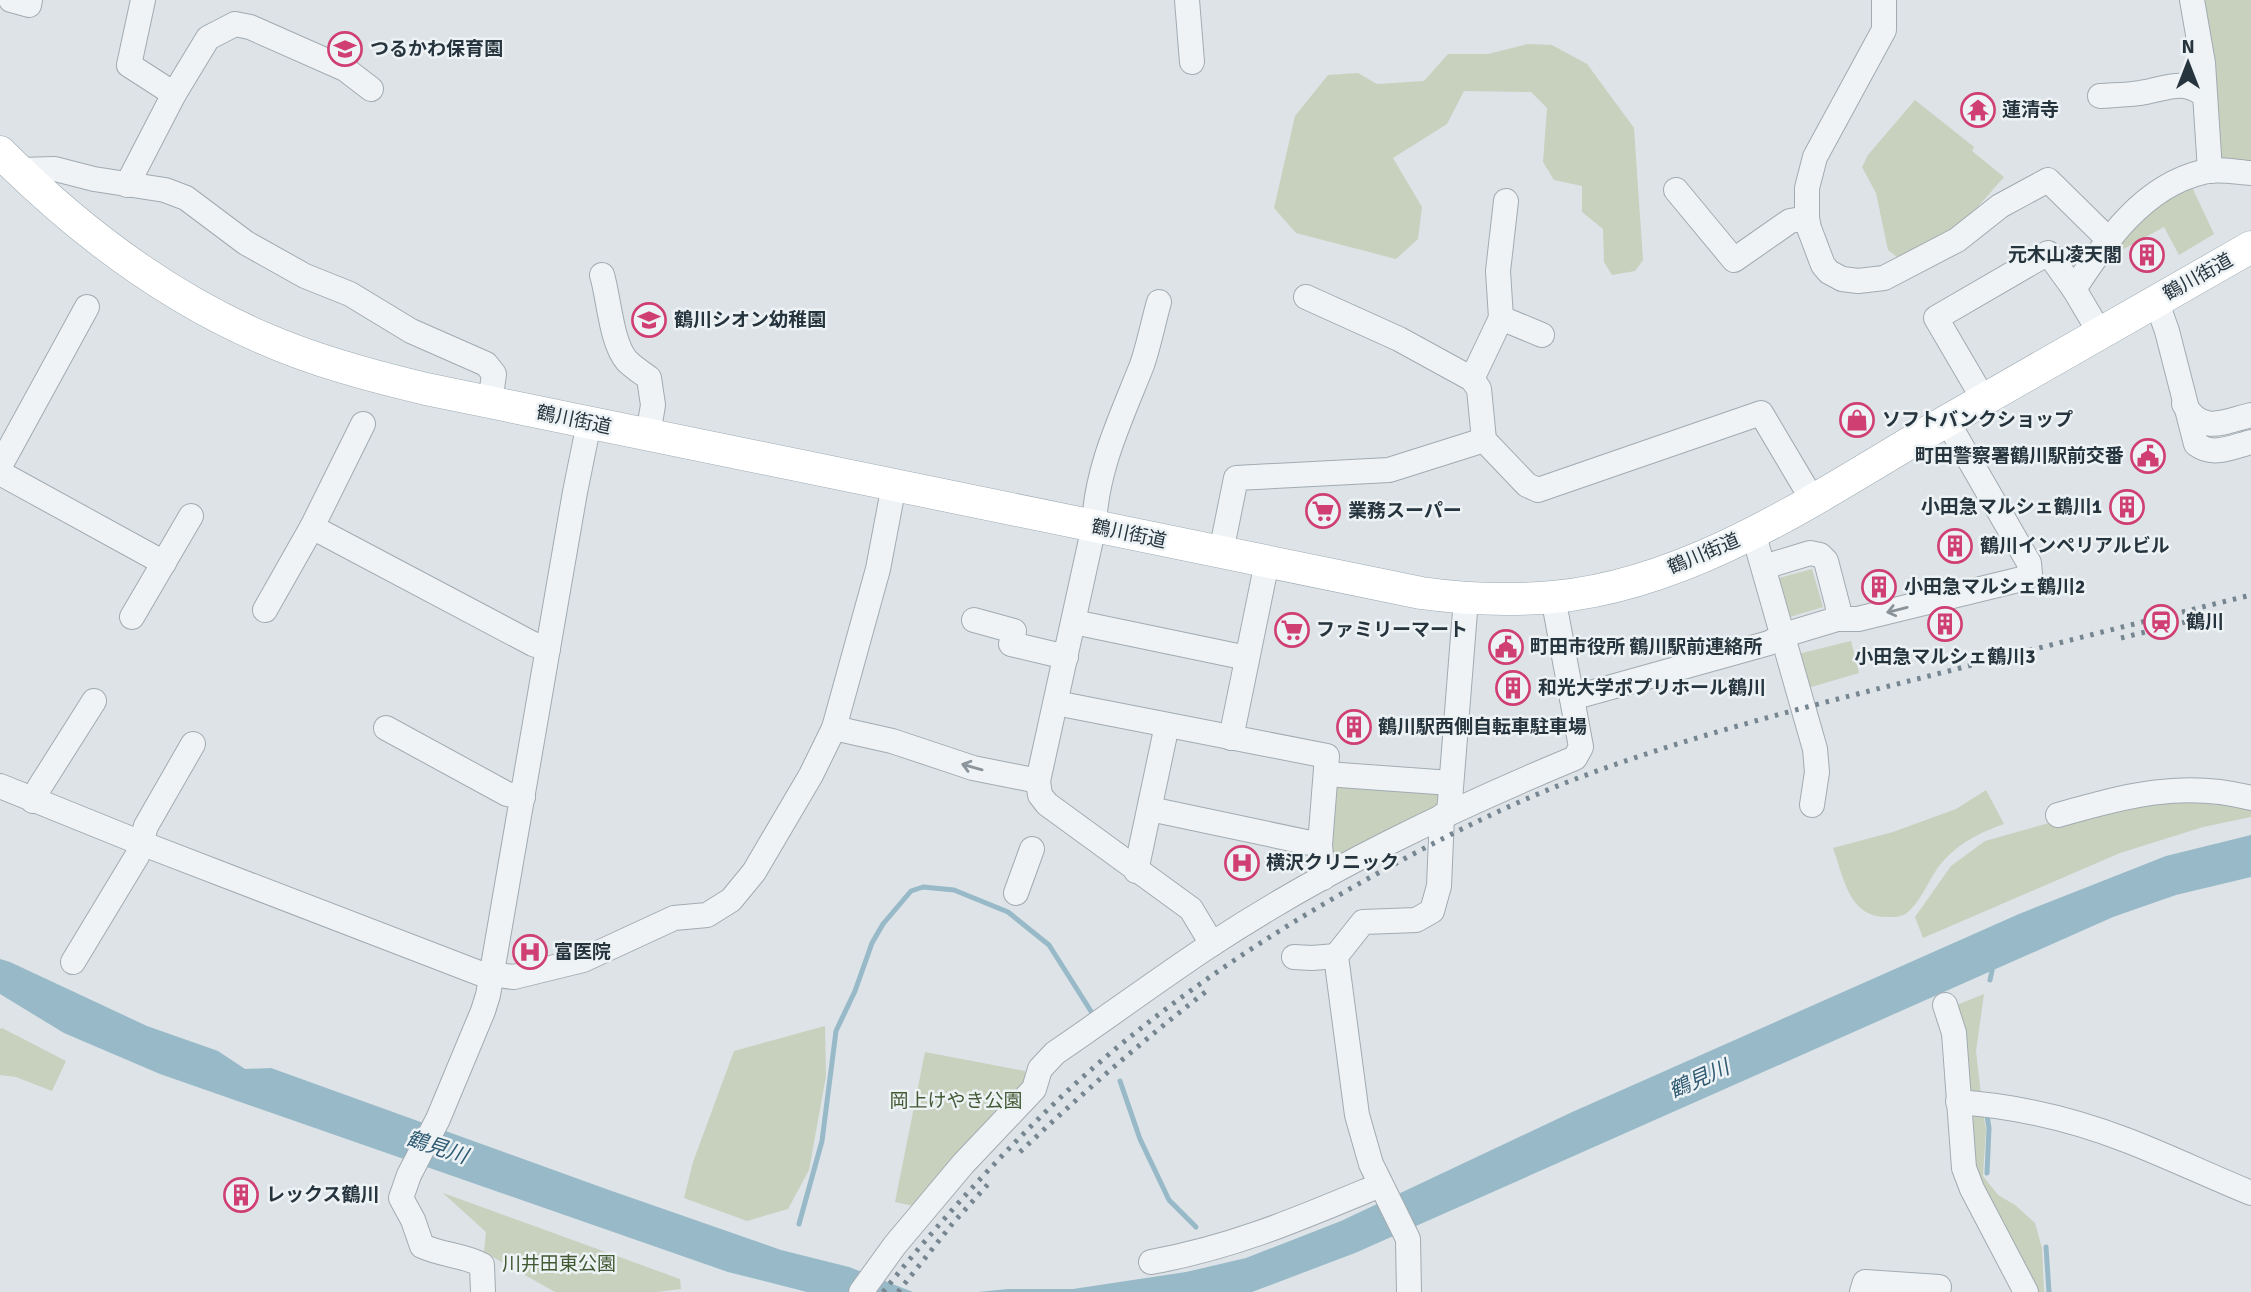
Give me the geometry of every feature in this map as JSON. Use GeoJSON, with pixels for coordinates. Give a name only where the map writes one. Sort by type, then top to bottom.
{"type":"FeatureCollection","features":[{"type":"Feature","properties":{"kind":"main road","name":"鶴川街道"},"geometry":{"type":"LineString","coordinates":[[6,171],[117,255],[168,289],[287,348],[394,382],[1267,562],[1421,593],[1466,599],[1553,597],[1603,589],[1715,552],[2251,247]]}},
{"type":"Feature","properties":{"kind":"street"},"geometry":{"type":"LineString","coordinates":[[11,0],[29,5],[30,0]]}},
{"type":"Feature","properties":{"kind":"street"},"geometry":{"type":"LineString","coordinates":[[143,0],[129,65],[174,94]]}},
{"type":"Feature","properties":{"kind":"street"},"geometry":{"type":"LineString","coordinates":[[1187,0],[1192,62]]}},
{"type":"Feature","properties":{"kind":"street"},"geometry":{"type":"LineString","coordinates":[[1884,0],[1884,30],[1815,158],[1807,188],[1807,218],[1823,265],[1842,279],[1858,281],[1884,278],[1957,240],[2000,205],[2048,180],[2108,239]]}},
{"type":"Feature","properties":{"kind":"street"},"geometry":{"type":"LineString","coordinates":[[2192,0],[2203,63],[2210,171]]}},
{"type":"Feature","properties":{"kind":"street"},"geometry":{"type":"LineString","coordinates":[[127,185],[174,94],[208,38],[235,24],[250,27],[345,69],[371,89]]}},
{"type":"Feature","properties":{"kind":"street"},"geometry":{"type":"LineString","coordinates":[[2100,96],[2140,93],[2175,84],[2189,86],[2204,95]]}},
{"type":"Feature","properties":{"kind":"street"},"geometry":{"type":"LineString","coordinates":[[6,171],[55,169],[127,185],[165,190],[186,198],[246,243],[304,276],[350,294],[411,331],[486,364],[494,374],[490,403]]}},
{"type":"Feature","properties":{"kind":"street"},"geometry":{"type":"LineString","coordinates":[[2074,289],[2108,239],[2141,206],[2161,191],[2178,181],[2210,171],[2251,173]]}},
{"type":"Feature","properties":{"kind":"street"},"geometry":{"type":"LineString","coordinates":[[1676,190],[1734,260],[1790,220],[1807,218]]}},
{"type":"Feature","properties":{"kind":"street"},"geometry":{"type":"LineString","coordinates":[[1472,379],[1501,318],[1498,271],[1506,201]]}},
{"type":"Feature","properties":{"kind":"street"},"geometry":{"type":"LineString","coordinates":[[1984,400],[1936,318],[2048,253],[2074,289],[2100,333]]}},
{"type":"Feature","properties":{"kind":"street"},"geometry":{"type":"LineString","coordinates":[[602,275],[607,292],[609,317],[625,360],[649,378],[653,405],[648,435]]}},
{"type":"Feature","properties":{"kind":"street"},"geometry":{"type":"LineString","coordinates":[[1306,297],[1399,339],[1472,379],[1479,389],[1484,440],[1527,485],[1538,489],[1761,413],[1812,499]]}},
{"type":"Feature","properties":{"kind":"street"},"geometry":{"type":"LineString","coordinates":[[2156,300],[2167,331],[2196,444],[2205,450],[2215,451],[2251,442]]}},
{"type":"Feature","properties":{"kind":"street"},"geometry":{"type":"LineString","coordinates":[[1159,302],[1143,362],[1119,419],[1102,472],[1095,504],[1094,526],[1038,781],[1040,795],[1047,804],[1191,909],[1212,944]]}},
{"type":"Feature","properties":{"kind":"street"},"geometry":{"type":"LineString","coordinates":[[0,466],[87,307]]}},
{"type":"Feature","properties":{"kind":"street"},"geometry":{"type":"LineString","coordinates":[[1501,318],[1542,335]]}},
{"type":"Feature","properties":{"kind":"street"},"geometry":{"type":"LineString","coordinates":[[2184,403],[2190,414],[2205,424],[2251,415]]}},
{"type":"Feature","properties":{"kind":"street"},"geometry":{"type":"LineString","coordinates":[[1572,698],[1769,643],[1784,635],[1837,620],[1858,620],[2026,578],[2030,574],[2029,564],[1947,421]]}},
{"type":"Feature","properties":{"kind":"street"},"geometry":{"type":"LineString","coordinates":[[483,1292],[482,1265],[438,1254],[422,1246],[413,1220],[401,1198],[438,1119],[483,1011],[492,975],[589,423]]}},
{"type":"Feature","properties":{"kind":"street"},"geometry":{"type":"LineString","coordinates":[[265,610],[312,527],[363,424]]}},
{"type":"Feature","properties":{"kind":"street"},"geometry":{"type":"LineString","coordinates":[[1221,552],[1236,478],[1389,470],[1484,440]]}},
{"type":"Feature","properties":{"kind":"street"},"geometry":{"type":"LineString","coordinates":[[0,473],[163,563]]}},
{"type":"Feature","properties":{"kind":"street"},"geometry":{"type":"LineString","coordinates":[[0,786],[479,973],[514,977],[583,960],[674,918],[707,915],[731,900],[754,872],[811,775],[834,728],[878,569],[894,485]]}},
{"type":"Feature","properties":{"kind":"street"},"geometry":{"type":"LineString","coordinates":[[132,617],[191,516]]}},
{"type":"Feature","properties":{"kind":"street"},"geometry":{"type":"LineString","coordinates":[[312,527],[533,644],[548,649]]}},
{"type":"Feature","properties":{"kind":"street"},"geometry":{"type":"LineString","coordinates":[[1753,532],[1817,760],[1812,805]]}},
{"type":"Feature","properties":{"kind":"street"},"geometry":{"type":"LineString","coordinates":[[1764,567],[1810,554],[1820,555],[1826,561],[1838,607],[1837,620]]}},
{"type":"Feature","properties":{"kind":"street"},"geometry":{"type":"LineString","coordinates":[[1231,738],[1267,562]]}},
{"type":"Feature","properties":{"kind":"street"},"geometry":{"type":"LineString","coordinates":[[861,1292],[963,1164],[1034,1089],[1040,1069],[1055,1053],[1212,944],[1323,878],[1445,814],[1576,758],[1581,747],[1553,597]]}},
{"type":"Feature","properties":{"kind":"street"},"geometry":{"type":"LineString","coordinates":[[1409,1292],[1408,1239],[1371,1164],[1357,1115],[1336,956],[1363,922],[1416,920],[1432,911],[1437,900],[1445,814],[1451,783],[1466,599]]}},
{"type":"Feature","properties":{"kind":"street"},"geometry":{"type":"LineString","coordinates":[[974,620],[1014,631],[1011,644],[1066,657]]}},
{"type":"Feature","properties":{"kind":"street"},"geometry":{"type":"LineString","coordinates":[[1074,622],[1247,658]]}},
{"type":"Feature","properties":{"kind":"street"},"geometry":{"type":"LineString","coordinates":[[33,801],[94,701]]}},
{"type":"Feature","properties":{"kind":"street"},"geometry":{"type":"LineString","coordinates":[[1056,703],[1327,757],[1320,845],[1323,878]]}},
{"type":"Feature","properties":{"kind":"street"},"geometry":{"type":"LineString","coordinates":[[1136,871],[1167,725]]}},
{"type":"Feature","properties":{"kind":"street"},"geometry":{"type":"LineString","coordinates":[[386,728],[507,794],[523,797]]}},
{"type":"Feature","properties":{"kind":"street"},"geometry":{"type":"LineString","coordinates":[[834,728],[892,741],[974,768],[1038,781]]}},
{"type":"Feature","properties":{"kind":"street"},"geometry":{"type":"LineString","coordinates":[[73,962],[137,856],[146,826],[193,744]]}},
{"type":"Feature","properties":{"kind":"street"},"geometry":{"type":"LineString","coordinates":[[1326,774],[1451,783]]}},
{"type":"Feature","properties":{"kind":"street"},"geometry":{"type":"LineString","coordinates":[[2058,815],[2149,792],[2219,792],[2251,798]]}},
{"type":"Feature","properties":{"kind":"street"},"geometry":{"type":"LineString","coordinates":[[1150,809],[1320,845]]}},
{"type":"Feature","properties":{"kind":"street"},"geometry":{"type":"LineString","coordinates":[[1016,893],[1032,849]]}},
{"type":"Feature","properties":{"kind":"street"},"geometry":{"type":"LineString","coordinates":[[1294,957],[1336,956]]}},
{"type":"Feature","properties":{"kind":"street"},"geometry":{"type":"LineString","coordinates":[[1945,1004],[1954,1033],[1962,1159],[1967,1177],[2026,1292]]}},
{"type":"Feature","properties":{"kind":"street"},"geometry":{"type":"LineString","coordinates":[[1958,1102],[2004,1107],[2125,1140],[2251,1193]]}},
{"type":"Feature","properties":{"kind":"street"},"geometry":{"type":"LineString","coordinates":[[1151,1262],[1232,1244],[1382,1188]]}},
{"type":"Feature","properties":{"kind":"street"},"geometry":{"type":"LineString","coordinates":[[1862,1292],[1865,1282],[1939,1287]]}},
{"type":"Feature","properties":{"kind":"green space"},"geometry":{"type":"Polygon","coordinates":[[[2196,0],[2251,0],[2251,166],[2215,163],[2196,0]]]}},
{"type":"Feature","properties":{"kind":"green space"},"geometry":{"type":"Polygon","coordinates":[[[1528,44],[1552,45],[1587,64],[1634,128],[1643,260],[1635,271],[1612,275],[1604,262],[1603,229],[1582,212],[1582,186],[1554,180],[1543,162],[1547,108],[1531,92],[1464,91],[1447,124],[1393,158],[1422,207],[1418,239],[1396,259],[1296,233],[1274,208],[1295,116],[1328,75],[1358,73],[1377,84],[1424,81],[1448,54],[1488,54],[1528,44]]]}},
{"type":"Feature","properties":{"kind":"green space"},"geometry":{"type":"Polygon","coordinates":[[[1915,100],[1974,147],[1972,151],[2004,177],[1975,210],[1946,233],[1897,257],[1888,250],[1876,193],[1862,167],[1868,155],[1915,100]]]}},
{"type":"Feature","properties":{"kind":"green space"},"geometry":{"type":"Polygon","coordinates":[[[2190,183],[2214,234],[2179,255],[2164,227],[2120,251],[2118,246],[2144,212],[2190,183]]]}},
{"type":"Feature","properties":{"kind":"green space"},"geometry":{"type":"Polygon","coordinates":[[[1812,569],[1823,607],[1790,617],[1779,578],[1812,569]]]}},
{"type":"Feature","properties":{"kind":"green space"},"geometry":{"type":"Polygon","coordinates":[[[1851,641],[1859,673],[1808,688],[1798,654],[1851,641]]]}},
{"type":"Feature","properties":{"kind":"green space"},"geometry":{"type":"Polygon","coordinates":[[[1333,779],[1438,787],[1441,801],[1435,811],[1335,861],[1325,855],[1333,779]]]}},
{"type":"Feature","properties":{"kind":"green space"},"geometry":{"type":"Polygon","coordinates":[[[1986,790],[2004,824],[1972,838],[1951,853],[1908,912],[1896,917],[1875,916],[1856,904],[1845,883],[1833,848],[1893,832],[1956,809],[1986,790]]]}},
{"type":"Feature","properties":{"kind":"green space"},"geometry":{"type":"Polygon","coordinates":[[[2170,799],[2251,807],[2251,817],[2203,827],[2120,853],[1923,938],[1915,917],[1951,866],[1985,841],[2060,820],[2170,799]]]}},
{"type":"Feature","properties":{"kind":"green space"},"geometry":{"type":"Polygon","coordinates":[[[1984,994],[1976,1051],[1981,1095],[1974,1094],[1965,1085],[1952,1007],[1984,994]]]}},
{"type":"Feature","properties":{"kind":"green space"},"geometry":{"type":"Polygon","coordinates":[[[825,1026],[826,1076],[809,1170],[788,1209],[747,1221],[684,1198],[693,1162],[734,1051],[825,1026]]]}},
{"type":"Feature","properties":{"kind":"green space"},"geometry":{"type":"Polygon","coordinates":[[[2,1028],[66,1061],[52,1091],[16,1077],[0,1075],[2,1028]]]}},
{"type":"Feature","properties":{"kind":"green space","name":"岡上けやき公園"},"geometry":{"type":"Polygon","coordinates":[[[925,1052],[1025,1071],[1028,1084],[914,1206],[895,1202],[925,1052]]]}},
{"type":"Feature","properties":{"kind":"green space"},"geometry":{"type":"Polygon","coordinates":[[[1976,1112],[1983,1112],[1986,1129],[1983,1176],[1998,1195],[2015,1205],[2035,1223],[2042,1248],[2044,1292],[2034,1292],[1975,1175],[1968,1120],[1976,1112]]]}},
{"type":"Feature","properties":{"kind":"green space","name":"川井田東公園"},"geometry":{"type":"Polygon","coordinates":[[[443,1193],[680,1279],[681,1289],[657,1292],[555,1292],[484,1252],[486,1232],[443,1193]]]}},
{"type":"Feature","properties":{"kind":"water","name":"鶴見川"},"geometry":{"type":"Polygon","coordinates":[[[2251,835],[2251,877],[2176,895],[2113,917],[1355,1253],[1252,1292],[978,1292],[1073,1289],[1186,1272],[1246,1258],[1341,1221],[1570,1113],[2019,914],[2166,856],[2251,835]]]}},
{"type":"Feature","properties":{"kind":"water","name":"鶴見川"},"geometry":{"type":"Polygon","coordinates":[[[0,959],[147,1026],[218,1051],[245,1069],[271,1068],[609,1190],[781,1250],[849,1267],[913,1292],[807,1292],[728,1272],[160,1074],[64,1033],[0,994],[0,959]]]}},
{"type":"Feature","properties":{"kind":"waterway"},"geometry":{"type":"LineString","coordinates":[[799,1224],[822,1141],[836,1031],[855,991],[872,943],[883,924],[911,891],[923,887],[954,890],[1008,912],[1049,945],[1094,1016]]}},
{"type":"Feature","properties":{"kind":"waterway"},"geometry":{"type":"LineString","coordinates":[[1990,980],[1993,966]]}},
{"type":"Feature","properties":{"kind":"waterway"},"geometry":{"type":"LineString","coordinates":[[1120,1081],[1140,1139],[1169,1200],[1196,1227]]}},
{"type":"Feature","properties":{"kind":"waterway"},"geometry":{"type":"LineString","coordinates":[[1987,1115],[1987,1173]]}},
{"type":"Feature","properties":{"kind":"waterway"},"geometry":{"type":"LineString","coordinates":[[2046,1247],[2049,1292]]}},
{"type":"Feature","properties":{"kind":"railway"},"geometry":{"type":"LineString","coordinates":[[883,1292],[948,1215],[1016,1141],[1064,1094],[1138,1031],[1215,973],[1296,920],[1448,836],[1565,783],[1697,738],[1831,701],[2251,595]]}},
{"type":"Feature","properties":{"kind":"railway"},"geometry":{"type":"LineString","coordinates":[[2121,638],[2210,616]]}},
{"type":"Feature","properties":{"kind":"railway"},"geometry":{"type":"LineString","coordinates":[[1020,1152],[1112,1069],[1208,990]]}},
{"type":"Feature","properties":{"kind":"railway"},"geometry":{"type":"LineString","coordinates":[[898,1292],[990,1182]]}},
{"type":"Feature","properties":{"kind":"place","name":"つるかわ保育園"},"geometry":{"type":"Point","coordinates":[345,49]}},
{"type":"Feature","properties":{"kind":"place","name":"蓮清寺"},"geometry":{"type":"Point","coordinates":[1978,110]}},
{"type":"Feature","properties":{"kind":"place","name":"元木山凌天閣"},"geometry":{"type":"Point","coordinates":[2147,255]}},
{"type":"Feature","properties":{"kind":"place","name":"鶴川シオン幼稚園"},"geometry":{"type":"Point","coordinates":[649,320]}},
{"type":"Feature","properties":{"kind":"place","name":"ソフトバンクショップ"},"geometry":{"type":"Point","coordinates":[1857,420]}},
{"type":"Feature","properties":{"kind":"place","name":"町田警察署鶴川駅前交番"},"geometry":{"type":"Point","coordinates":[2148,456]}},
{"type":"Feature","properties":{"kind":"place","name":"小田急マルシェ鶴川1"},"geometry":{"type":"Point","coordinates":[2127,507]}},
{"type":"Feature","properties":{"kind":"place","name":"業務スーパー"},"geometry":{"type":"Point","coordinates":[1323,511]}},
{"type":"Feature","properties":{"kind":"place","name":"鶴川インペリアルビル"},"geometry":{"type":"Point","coordinates":[1955,546]}},
{"type":"Feature","properties":{"kind":"place","name":"小田急マルシェ鶴川2"},"geometry":{"type":"Point","coordinates":[1879,587]}},
{"type":"Feature","properties":{"kind":"place","name":"鶴川"},"geometry":{"type":"Point","coordinates":[2161,622]}},
{"type":"Feature","properties":{"kind":"place","name":"小田急マルシェ鶴川3"},"geometry":{"type":"Point","coordinates":[1945,624]}},
{"type":"Feature","properties":{"kind":"place","name":"ファミリーマート"},"geometry":{"type":"Point","coordinates":[1292,630]}},
{"type":"Feature","properties":{"kind":"place","name":"町田市役所 鶴川駅前連絡所"},"geometry":{"type":"Point","coordinates":[1506,647]}},
{"type":"Feature","properties":{"kind":"place","name":"和光大学ポプリホール鶴川"},"geometry":{"type":"Point","coordinates":[1513,688]}},
{"type":"Feature","properties":{"kind":"place","name":"鶴川駅西側自転車駐車場"},"geometry":{"type":"Point","coordinates":[1354,727]}},
{"type":"Feature","properties":{"kind":"place","name":"横沢クリニック"},"geometry":{"type":"Point","coordinates":[1242,863]}},
{"type":"Feature","properties":{"kind":"place","name":"富医院"},"geometry":{"type":"Point","coordinates":[530,952]}},
{"type":"Feature","properties":{"kind":"place","name":"レックス鶴川"},"geometry":{"type":"Point","coordinates":[241,1195]}}]}
